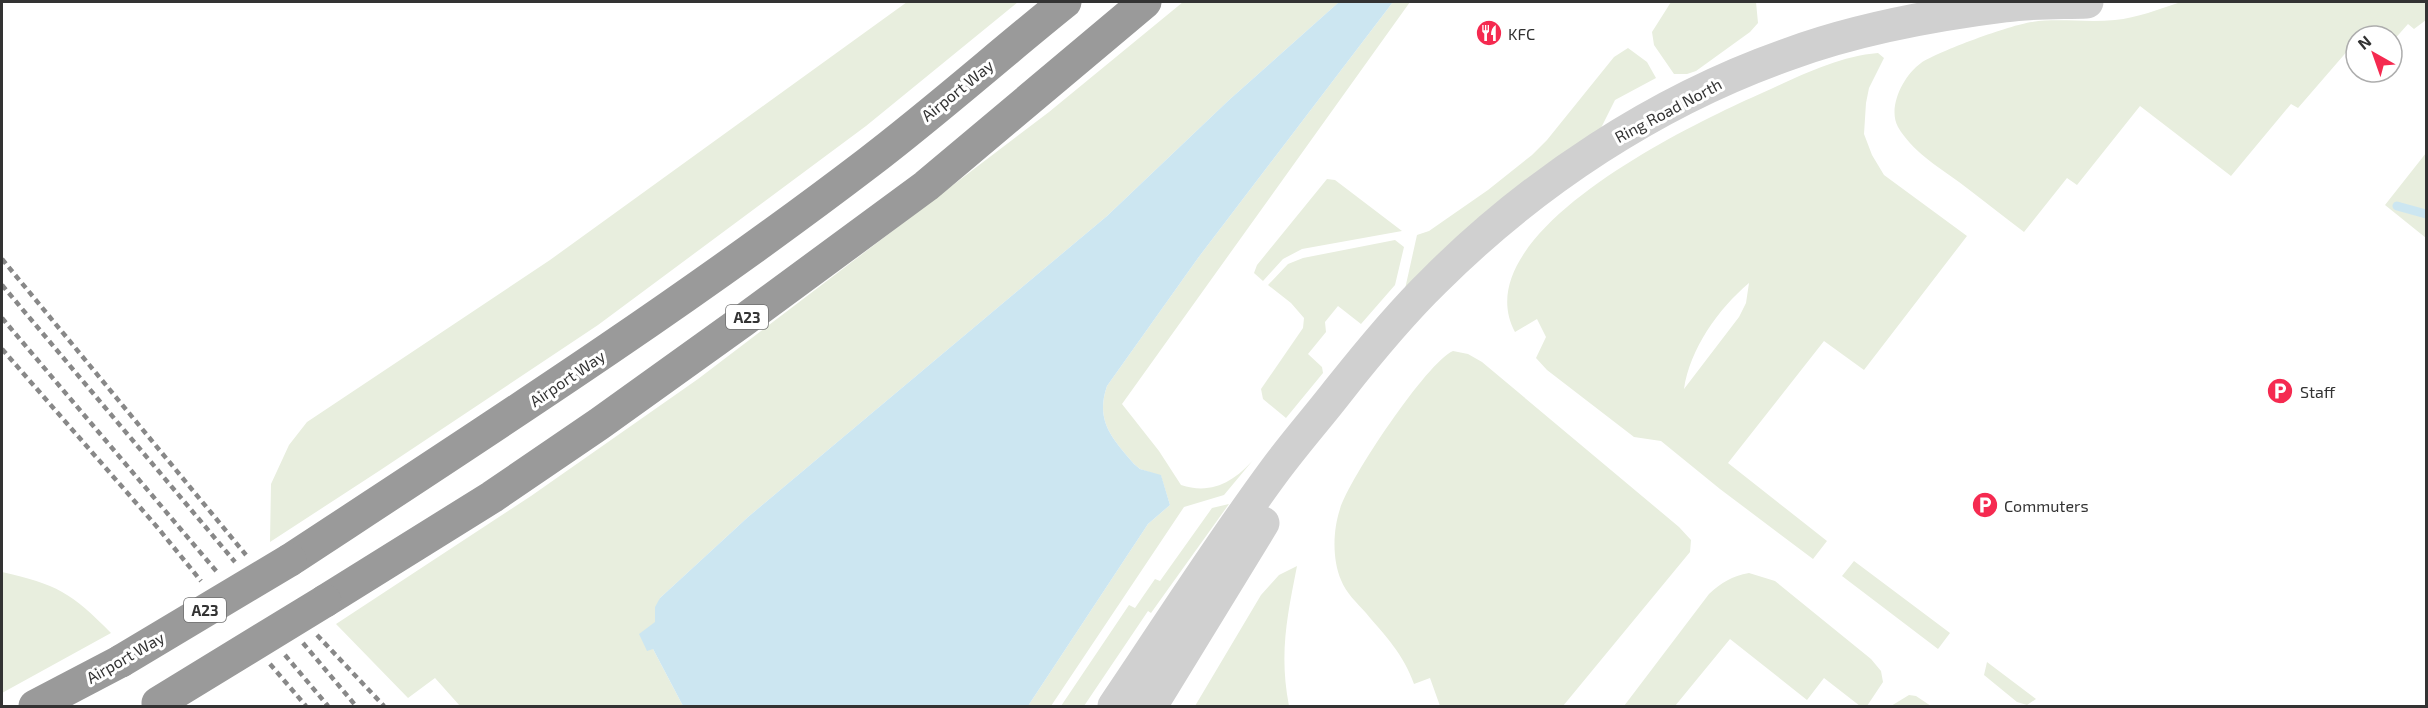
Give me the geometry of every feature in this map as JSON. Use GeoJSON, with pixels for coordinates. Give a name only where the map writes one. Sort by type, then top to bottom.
{"type":"FeatureCollection","features":[{"type":"Feature","properties":{"kind":"highway","name":"Airport Way"},"geometry":{"type":"LineString","coordinates":[[35,706],[121,661],[290,560],[592,362],[738,259],[869,162],[1065,2]]}},
{"type":"Feature","properties":{"kind":"highway","name":"A23"},"geometry":{"type":"LineString","coordinates":[[155,705],[492,497],[599,424],[926,186],[1145,2]]}},
{"type":"Feature","properties":{"kind":"street","name":"Ring Road North"},"geometry":{"type":"LineString","coordinates":[[1338,392],[1371,349],[1434,280],[1502,220],[1554,177],[1651,117],[1747,70],[1791,53],[1844,37],[1926,19],[2007,5],[2087,2]]}},
{"type":"Feature","properties":{"kind":"street"},"geometry":{"type":"LineString","coordinates":[[1114,706],[1264,485],[1338,392]]}},
{"type":"Feature","properties":{"kind":"street"},"geometry":{"type":"LineString","coordinates":[[1151,706],[1287,483],[1338,392]]}},
{"type":"Feature","properties":{"kind":"green space"},"geometry":{"type":"Polygon","coordinates":[[[907,2],[1018,2],[866,126],[598,325],[270,542],[271,484],[289,445],[307,422],[550,260],[907,2]]]}},
{"type":"Feature","properties":{"kind":"green space"},"geometry":{"type":"Polygon","coordinates":[[[1183,2],[1339,2],[1229,100],[1107,216],[748,517],[660,598],[653,649],[683,706],[460,706],[435,678],[408,698],[336,624],[531,496],[698,379],[1049,112],[1183,2]]]}},
{"type":"Feature","properties":{"kind":"green space"},"geometry":{"type":"Polygon","coordinates":[[[1393,2],[1410,2],[1122,404],[1159,451],[1181,485],[1202,488],[1221,484],[1238,474],[1254,459],[1224,495],[1184,507],[1051,706],[1028,706],[1148,524],[1170,505],[1161,476],[1140,469],[1134,464],[1108,428],[1103,409],[1107,386],[1198,258],[1393,2]]]}},
{"type":"Feature","properties":{"kind":"green space"},"geometry":{"type":"Polygon","coordinates":[[[1671,2],[1756,2],[1758,23],[1750,32],[1696,71],[1674,74],[1654,45],[1652,32],[1671,2]]]}},
{"type":"Feature","properties":{"kind":"green space"},"geometry":{"type":"Polygon","coordinates":[[[2181,2],[2426,2],[2426,20],[2414,29],[2408,24],[2404,28],[2404,24],[2344,24],[2344,55],[2298,108],[2291,104],[2231,176],[2140,106],[2077,185],[2067,178],[2024,232],[1926,157],[1910,143],[1898,127],[1895,119],[1896,101],[1903,83],[1921,63],[1943,52],[1992,33],[2032,22],[2105,21],[2148,13],[2181,2]]]}},
{"type":"Feature","properties":{"kind":"green space"},"geometry":{"type":"Polygon","coordinates":[[[1628,48],[1647,62],[1656,78],[1615,100],[1599,132],[1405,289],[1417,235],[1429,231],[1488,190],[1532,155],[1547,140],[1614,57],[1628,48]]]}},
{"type":"Feature","properties":{"kind":"green space"},"geometry":{"type":"Polygon","coordinates":[[[1878,53],[1884,58],[1869,88],[1866,103],[1864,134],[1872,155],[1884,175],[1967,236],[1864,370],[1824,341],[1728,463],[1827,541],[1813,559],[1661,441],[1634,437],[1547,370],[1536,358],[1546,337],[1537,319],[1515,332],[1508,295],[1522,257],[1552,221],[1593,187],[1687,129],[1790,80],[1848,58],[1878,53]],[[1749,283],[1716,317],[1707,331],[1692,359],[1684,389],[1739,317],[1746,303],[1749,283]]]}},
{"type":"Feature","properties":{"kind":"green space"},"geometry":{"type":"Polygon","coordinates":[[[2426,153],[2426,238],[2385,205],[2426,153]]]}},
{"type":"Feature","properties":{"kind":"green space"},"geometry":{"type":"Polygon","coordinates":[[[1327,179],[1335,180],[1402,231],[1302,249],[1283,259],[1263,281],[1254,273],[1257,265],[1327,179]]]}},
{"type":"Feature","properties":{"kind":"green space"},"geometry":{"type":"Polygon","coordinates":[[[1395,240],[1404,247],[1395,285],[1361,324],[1338,306],[1325,322],[1326,332],[1308,354],[1322,367],[1323,373],[1286,418],[1263,399],[1261,389],[1303,328],[1304,318],[1291,303],[1268,285],[1288,264],[1303,258],[1395,240]]]}},
{"type":"Feature","properties":{"kind":"green space"},"geometry":{"type":"Polygon","coordinates":[[[1453,351],[1468,354],[1482,362],[1679,527],[1691,540],[1690,552],[1563,706],[1440,706],[1430,678],[1414,684],[1399,654],[1349,594],[1338,572],[1335,535],[1340,509],[1346,494],[1408,398],[1441,360],[1453,351]]]}},
{"type":"Feature","properties":{"kind":"green space"},"geometry":{"type":"Polygon","coordinates":[[[1229,504],[1151,613],[1148,611],[1084,706],[1061,706],[1129,605],[1135,608],[1155,579],[1160,581],[1212,508],[1229,504]]]}},
{"type":"Feature","properties":{"kind":"green space"},"geometry":{"type":"Polygon","coordinates":[[[1854,561],[1950,633],[1938,649],[1842,576],[1854,561]]]}},
{"type":"Feature","properties":{"kind":"green space"},"geometry":{"type":"Polygon","coordinates":[[[1297,566],[1287,619],[1284,652],[1289,706],[1195,706],[1261,595],[1279,575],[1297,566]]]}},
{"type":"Feature","properties":{"kind":"green space"},"geometry":{"type":"Polygon","coordinates":[[[2,572],[36,581],[62,592],[85,608],[111,633],[2,693],[2,572]]]}},
{"type":"Feature","properties":{"kind":"green space"},"geometry":{"type":"Polygon","coordinates":[[[1749,573],[1775,581],[1871,659],[1881,671],[1883,682],[1867,706],[1860,706],[1824,678],[1807,700],[1730,639],[1675,706],[1624,706],[1709,594],[1727,580],[1749,573]]]}},
{"type":"Feature","properties":{"kind":"green space"},"geometry":{"type":"Polygon","coordinates":[[[1987,662],[2036,699],[2027,705],[2017,702],[1984,675],[1987,662]]]}},
{"type":"Feature","properties":{"kind":"green space"},"geometry":{"type":"Polygon","coordinates":[[[1909,695],[1916,696],[1931,706],[1891,706],[1909,695]]]}},
{"type":"Feature","properties":{"kind":"water"},"geometry":{"type":"Polygon","coordinates":[[[1339,2],[1393,2],[1198,258],[1107,386],[1103,409],[1108,428],[1134,464],[1140,469],[1161,475],[1170,505],[1148,524],[1028,706],[683,706],[653,649],[647,651],[639,634],[655,622],[655,607],[660,598],[748,517],[1107,216],[1229,100],[1339,2]]]}},
{"type":"Feature","properties":{"kind":"waterway"},"geometry":{"type":"LineString","coordinates":[[2397,206],[2426,214]]}},
{"type":"Feature","properties":{"kind":"railway"},"geometry":{"type":"LineString","coordinates":[[2,259],[246,555]]}},
{"type":"Feature","properties":{"kind":"railway"},"geometry":{"type":"LineString","coordinates":[[2,285],[235,562]]}},
{"type":"Feature","properties":{"kind":"railway"},"geometry":{"type":"LineString","coordinates":[[2,318],[217,572]]}},
{"type":"Feature","properties":{"kind":"railway"},"geometry":{"type":"LineString","coordinates":[[2,349],[158,528],[201,581]]}},
{"type":"Feature","properties":{"kind":"railway"},"geometry":{"type":"LineString","coordinates":[[317,635],[384,706]]}},
{"type":"Feature","properties":{"kind":"railway"},"geometry":{"type":"LineString","coordinates":[[303,643],[356,706]]}},
{"type":"Feature","properties":{"kind":"railway"},"geometry":{"type":"LineString","coordinates":[[285,655],[328,706]]}},
{"type":"Feature","properties":{"kind":"railway"},"geometry":{"type":"LineString","coordinates":[[270,664],[306,706]]}},
{"type":"Feature","properties":{"kind":"place","name":"KFC"},"geometry":{"type":"Point","coordinates":[1489,33]}},
{"type":"Feature","properties":{"kind":"place","name":"Staff"},"geometry":{"type":"Point","coordinates":[2280,391]}},
{"type":"Feature","properties":{"kind":"place","name":"Commuters"},"geometry":{"type":"Point","coordinates":[1985,505]}}]}
